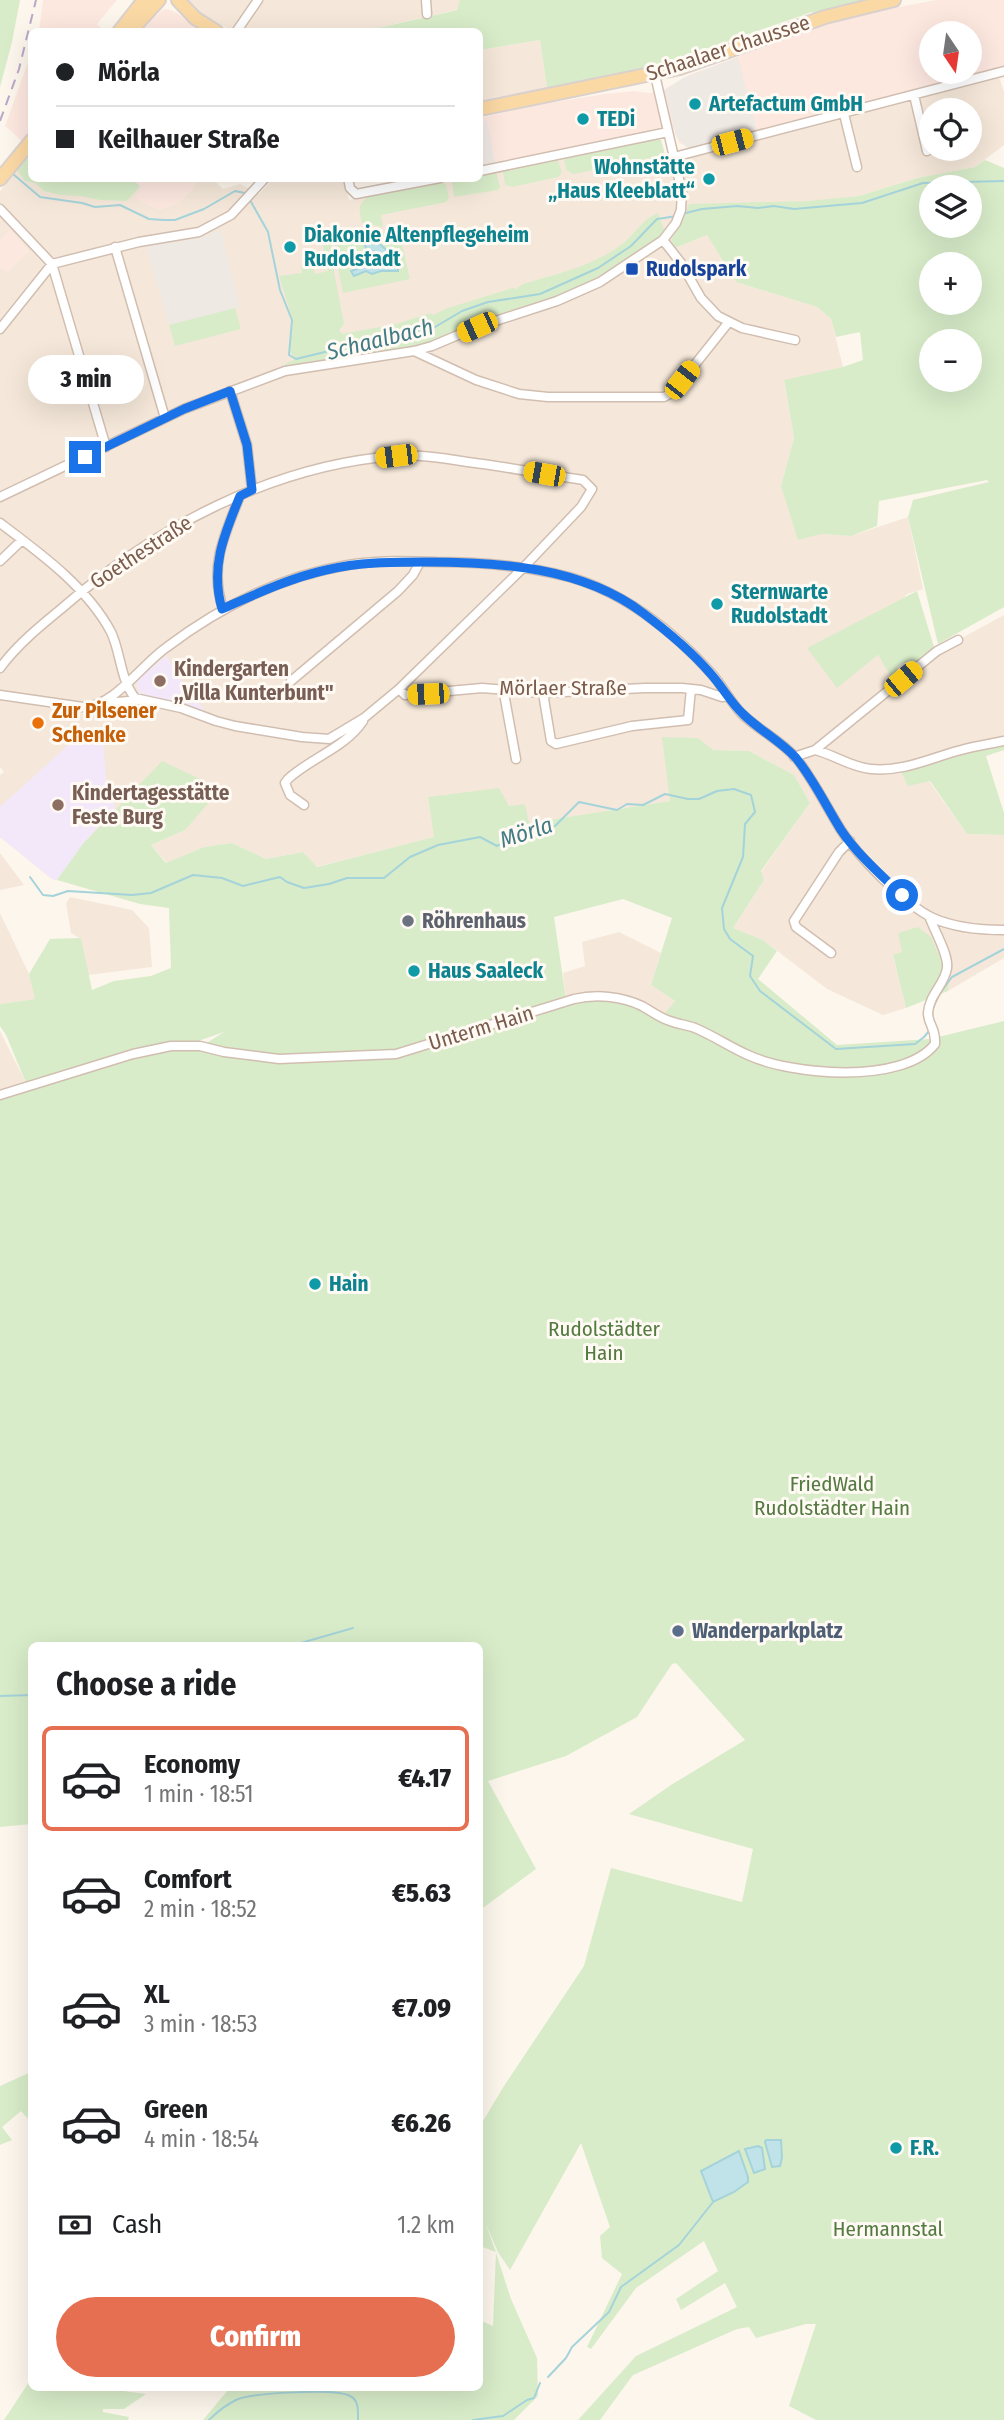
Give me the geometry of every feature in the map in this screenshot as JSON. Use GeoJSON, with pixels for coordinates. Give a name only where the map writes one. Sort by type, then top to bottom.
{"type":"FeatureCollection","features":[{"type":"Feature","properties":{"kind":"main road"},"geometry":{"type":"LineString","coordinates":[[122,28],[144,0]]}},
{"type":"Feature","properties":{"kind":"main road"},"geometry":{"type":"LineString","coordinates":[[134,28],[159,0]]}},
{"type":"Feature","properties":{"kind":"main road"},"geometry":{"type":"LineString","coordinates":[[178,0],[195,18],[211,28]]}},
{"type":"Feature","properties":{"kind":"main road","name":"Schaalaer Chaussee"},"geometry":{"type":"LineString","coordinates":[[483,108],[655,75],[825,17],[894,0]]}},
{"type":"Feature","properties":{"kind":"main road"},"geometry":{"type":"LineString","coordinates":[[5,173],[28,145]]}},
{"type":"Feature","properties":{"kind":"street"},"geometry":{"type":"LineString","coordinates":[[239,28],[258,0]]}},
{"type":"Feature","properties":{"kind":"street"},"geometry":{"type":"LineString","coordinates":[[426,0],[427,14]]}},
{"type":"Feature","properties":{"kind":"street"},"geometry":{"type":"LineString","coordinates":[[674,157],[1004,71]]}},
{"type":"Feature","properties":{"kind":"street"},"geometry":{"type":"LineString","coordinates":[[0,497],[165,418],[285,371],[414,351],[585,290],[663,240],[676,223],[681,210],[682,192],[655,75]]}},
{"type":"Feature","properties":{"kind":"street"},"geometry":{"type":"LineString","coordinates":[[914,95],[919,117]]}},
{"type":"Feature","properties":{"kind":"street"},"geometry":{"type":"LineString","coordinates":[[844,114],[856,167]]}},
{"type":"Feature","properties":{"kind":"street"},"geometry":{"type":"LineString","coordinates":[[483,169],[668,132]]}},
{"type":"Feature","properties":{"kind":"street"},"geometry":{"type":"LineString","coordinates":[[0,329],[52,264],[115,247],[199,232],[231,215],[262,182]]}},
{"type":"Feature","properties":{"kind":"street"},"geometry":{"type":"LineString","coordinates":[[349,182],[356,194],[419,182]]}},
{"type":"Feature","properties":{"kind":"street"},"geometry":{"type":"LineString","coordinates":[[0,209],[52,264],[106,447]]}},
{"type":"Feature","properties":{"kind":"street"},"geometry":{"type":"LineString","coordinates":[[663,240],[681,263],[701,298],[718,316],[728,323],[795,340]]}},
{"type":"Feature","properties":{"kind":"street"},"geometry":{"type":"LineString","coordinates":[[115,247],[165,418]]}},
{"type":"Feature","properties":{"kind":"street"},"geometry":{"type":"LineString","coordinates":[[414,351],[476,380],[519,394],[548,397],[664,397],[670,394],[728,323]]}},
{"type":"Feature","properties":{"kind":"street"},"geometry":{"type":"LineString","coordinates":[[230,391],[247,445],[252,490]]}},
{"type":"Feature","properties":{"kind":"street","name":"Goethestraße"},"geometry":{"type":"LineString","coordinates":[[0,668],[27,638],[80,592],[141,548],[201,514],[252,490],[338,465],[396,456],[433,457],[583,480],[592,489],[581,507],[523,568]]}},
{"type":"Feature","properties":{"kind":"street"},"geometry":{"type":"LineString","coordinates":[[222,609],[216,590],[218,562],[240,496]]}},
{"type":"Feature","properties":{"kind":"street"},"geometry":{"type":"LineString","coordinates":[[0,523],[80,592],[110,630],[126,682],[132,694],[140,700]]}},
{"type":"Feature","properties":{"kind":"street"},"geometry":{"type":"LineString","coordinates":[[0,561],[22,540]]}},
{"type":"Feature","properties":{"kind":"street"},"geometry":{"type":"LineString","coordinates":[[294,677],[398,591],[413,575],[420,562]]}},
{"type":"Feature","properties":{"kind":"street"},"geometry":{"type":"LineString","coordinates":[[102,703],[165,648],[222,609],[268,588],[328,569],[367,563],[471,562],[523,568],[581,581],[610,593],[642,612],[686,648],[712,674],[746,717],[794,757],[816,786],[850,841],[891,885],[929,916],[967,928],[1004,930]]}},
{"type":"Feature","properties":{"kind":"street"},"geometry":{"type":"LineString","coordinates":[[0,695],[90,707],[102,703],[140,700],[181,708],[226,724],[329,739],[365,718],[399,689],[523,568]]}},
{"type":"Feature","properties":{"kind":"street"},"geometry":{"type":"LineString","coordinates":[[794,757],[815,750],[937,651],[958,640]]}},
{"type":"Feature","properties":{"kind":"street"},"geometry":{"type":"LineString","coordinates":[[503,688],[516,759]]}},
{"type":"Feature","properties":{"kind":"street","name":"Mörlaer Straße"},"geometry":{"type":"LineString","coordinates":[[399,689],[405,695],[503,688],[543,692],[599,688],[691,689],[728,696]]}},
{"type":"Feature","properties":{"kind":"street"},"geometry":{"type":"LineString","coordinates":[[543,692],[551,741],[556,744],[632,726],[688,720],[691,689]]}},
{"type":"Feature","properties":{"kind":"street"},"geometry":{"type":"LineString","coordinates":[[304,805],[290,795],[285,783],[321,754],[349,738],[365,718]]}},
{"type":"Feature","properties":{"kind":"street"},"geometry":{"type":"LineString","coordinates":[[815,750],[829,754],[848,765],[891,769],[928,762],[960,750],[1004,741]]}},
{"type":"Feature","properties":{"kind":"street"},"geometry":{"type":"LineString","coordinates":[[831,953],[796,927],[794,921],[839,852],[850,841]]}},
{"type":"Feature","properties":{"kind":"street","name":"Unterm Hain"},"geometry":{"type":"LineString","coordinates":[[0,1095],[133,1054],[171,1046],[200,1046],[278,1059],[396,1054],[574,999],[592,997],[630,1001],[668,1021],[695,1028],[748,1056],[775,1063],[851,1073],[883,1070],[916,1060],[935,1044],[936,1032],[928,1016],[929,1004],[947,970],[947,959],[929,916]]}},
{"type":"Feature","properties":{"kind":"shaded area"},"geometry":{"type":"Polygon","coordinates":[[[43,0],[117,0],[97,24],[101,28],[39,28],[43,0]]]}},
{"type":"Feature","properties":{"kind":"shaded area"},"geometry":{"type":"Polygon","coordinates":[[[189,0],[498,0],[377,28],[227,28],[201,13],[189,0]]]}},
{"type":"Feature","properties":{"kind":"shaded area"},"geometry":{"type":"Polygon","coordinates":[[[936,0],[1004,0],[1004,67],[982,73],[982,21],[919,21],[919,84],[940,84],[694,149],[679,143],[672,125],[483,165],[483,117],[605,94],[634,91],[649,93],[665,89],[689,75],[818,27],[879,11],[936,0]]]}},
{"type":"Feature","properties":{"kind":"shaded area"},"geometry":{"type":"Polygon","coordinates":[[[162,10],[177,13],[195,28],[144,28],[162,10]]]}},
{"type":"Feature","properties":{"kind":"shaded area"},"geometry":{"type":"Polygon","coordinates":[[[540,40],[547,88],[483,104],[483,50],[540,40]]]}},
{"type":"Feature","properties":{"kind":"shaded area"},"geometry":{"type":"Polygon","coordinates":[[[738,57],[757,132],[694,149],[686,147],[676,136],[665,90],[683,78],[738,57]]]}},
{"type":"Feature","properties":{"kind":"shaded area"},"geometry":{"type":"Polygon","coordinates":[[[28,62],[28,134],[22,141],[5,126],[28,62]]]}},
{"type":"Feature","properties":{"kind":"shaded area"},"geometry":{"type":"Polygon","coordinates":[[[999,77],[1004,92],[1004,145],[975,167],[919,175],[919,178],[859,196],[684,218],[671,242],[675,248],[707,235],[736,282],[817,307],[831,319],[843,367],[784,381],[794,438],[781,486],[821,534],[851,536],[908,517],[923,589],[907,594],[836,688],[878,655],[895,682],[958,640],[1004,615],[1004,740],[929,781],[967,834],[1004,835],[1004,958],[948,991],[949,979],[899,933],[903,953],[893,956],[906,1008],[883,1015],[827,989],[763,940],[733,928],[764,880],[761,872],[810,803],[794,775],[749,751],[712,750],[670,801],[529,823],[509,806],[428,798],[435,837],[316,867],[303,852],[266,859],[232,843],[204,847],[167,863],[151,845],[185,830],[82,845],[57,880],[52,879],[0,837],[0,775],[4,772],[0,767],[0,191],[28,157],[28,182],[136,182],[142,187],[136,197],[178,204],[198,182],[216,182],[223,189],[240,184],[259,194],[270,182],[345,182],[349,200],[439,182],[483,182],[483,172],[661,140],[667,162],[972,84],[982,84],[982,81],[999,77]]]}},
{"type":"Feature","properties":{"kind":"shaded area"},"geometry":{"type":"Polygon","coordinates":[[[487,120],[495,162],[483,165],[483,121],[487,120]]]}},
{"type":"Feature","properties":{"kind":"shaded area"},"geometry":{"type":"Polygon","coordinates":[[[136,182],[198,182],[178,204],[160,210],[135,197],[142,187],[136,182]]]}},
{"type":"Feature","properties":{"kind":"shaded area"},"geometry":{"type":"Polygon","coordinates":[[[221,229],[240,307],[169,325],[146,246],[203,237],[221,229]]]}},
{"type":"Feature","properties":{"kind":"shaded area"},"geometry":{"type":"Polygon","coordinates":[[[10,230],[29,251],[7,272],[0,267],[0,240],[10,230]]]}},
{"type":"Feature","properties":{"kind":"shaded area","name":"Kindergarten ,,Villa Kunterbunt\""},"geometry":{"type":"Polygon","coordinates":[[[166,656],[204,710],[142,695],[138,690],[139,678],[166,656]]]}},
{"type":"Feature","properties":{"kind":"shaded area","name":"Kindertagesstätte Feste Burg"},"geometry":{"type":"Polygon","coordinates":[[[95,728],[103,741],[106,779],[115,808],[82,845],[57,880],[52,879],[0,837],[0,807],[86,729],[95,728]]]}},
{"type":"Feature","properties":{"kind":"shaded area"},"geometry":{"type":"Polygon","coordinates":[[[0,853],[24,885],[0,890],[0,853]]]}},
{"type":"Feature","properties":{"kind":"shaded area"},"geometry":{"type":"Polygon","coordinates":[[[70,897],[132,910],[149,928],[152,967],[88,975],[81,939],[71,933],[66,903],[70,897]]]}},
{"type":"Feature","properties":{"kind":"shaded area"},"geometry":{"type":"Polygon","coordinates":[[[0,913],[29,974],[36,999],[0,1004],[0,913]]]}},
{"type":"Feature","properties":{"kind":"shaded area"},"geometry":{"type":"Polygon","coordinates":[[[619,932],[661,953],[651,985],[675,1001],[664,1015],[648,1008],[566,999],[563,973],[585,966],[582,942],[619,932]]]}},
{"type":"Feature","properties":{"kind":"shaded area"},"geometry":{"type":"Polygon","coordinates":[[[0,1031],[26,1083],[0,1093],[0,1031]]]}},
{"type":"Feature","properties":{"kind":"green space"},"geometry":{"type":"Polygon","coordinates":[[[0,0],[20,0],[0,87],[0,0]]]}},
{"type":"Feature","properties":{"kind":"green space"},"geometry":{"type":"Polygon","coordinates":[[[460,0],[864,0],[814,16],[812,12],[657,66],[547,88],[540,40],[483,50],[483,28],[378,28],[457,10],[460,0]]]}},
{"type":"Feature","properties":{"kind":"green space"},"geometry":{"type":"Polygon","coordinates":[[[650,139],[661,140],[665,155],[574,174],[567,171],[564,161],[566,156],[650,139]]]}},
{"type":"Feature","properties":{"kind":"green space"},"geometry":{"type":"Polygon","coordinates":[[[28,157],[28,182],[17,170],[28,157]]]}},
{"type":"Feature","properties":{"kind":"green space"},"geometry":{"type":"Polygon","coordinates":[[[557,158],[562,172],[558,177],[512,187],[505,185],[505,168],[557,158]]]}},
{"type":"Feature","properties":{"kind":"green space"},"geometry":{"type":"Polygon","coordinates":[[[985,160],[1004,168],[1004,607],[938,644],[908,517],[913,500],[989,482],[987,480],[879,501],[877,526],[851,536],[821,534],[798,540],[781,486],[794,438],[784,380],[863,360],[860,332],[836,337],[831,319],[817,307],[736,282],[707,235],[675,248],[671,240],[689,204],[808,201],[859,196],[919,178],[919,238],[982,238],[982,175],[933,175],[975,167],[985,160]]]}},
{"type":"Feature","properties":{"kind":"green space"},"geometry":{"type":"Polygon","coordinates":[[[496,172],[500,187],[498,190],[454,197],[452,182],[483,182],[483,173],[496,172]]]}},
{"type":"Feature","properties":{"kind":"green space"},"geometry":{"type":"Polygon","coordinates":[[[30,182],[135,182],[140,186],[127,201],[61,195],[44,191],[30,182]]]}},
{"type":"Feature","properties":{"kind":"green space"},"geometry":{"type":"Polygon","coordinates":[[[441,182],[446,184],[449,198],[446,202],[381,215],[383,227],[362,223],[360,209],[368,197],[441,182]]]}},
{"type":"Feature","properties":{"kind":"green space"},"geometry":{"type":"Polygon","coordinates":[[[658,213],[665,232],[659,239],[612,271],[594,279],[595,282],[477,321],[421,344],[315,361],[283,369],[285,364],[294,360],[290,350],[293,321],[279,276],[302,273],[301,265],[312,263],[315,274],[328,271],[321,235],[334,233],[330,250],[344,324],[339,330],[342,334],[396,324],[431,313],[433,315],[586,264],[621,245],[658,213]]]}},
{"type":"Feature","properties":{"kind":"green space"},"geometry":{"type":"Polygon","coordinates":[[[363,227],[400,236],[410,279],[343,293],[334,248],[344,236],[349,239],[358,238],[363,227]],[[366,240],[364,248],[381,253],[377,261],[367,264],[357,259],[350,261],[342,257],[354,265],[356,270],[372,274],[398,271],[398,262],[402,257],[389,253],[378,241],[366,240]]]}},
{"type":"Feature","properties":{"kind":"green space"},"geometry":{"type":"Polygon","coordinates":[[[235,308],[241,329],[175,346],[169,325],[235,308]]]}},
{"type":"Feature","properties":{"kind":"green space"},"geometry":{"type":"Polygon","coordinates":[[[917,591],[934,647],[931,653],[915,665],[910,661],[900,665],[895,683],[878,655],[837,688],[807,648],[917,591]]]}},
{"type":"Feature","properties":{"kind":"green space","name":"Rudolstädter Hain"},"geometry":{"type":"Polygon","coordinates":[[[662,737],[698,738],[713,750],[749,751],[794,775],[810,803],[761,871],[764,880],[733,928],[763,940],[777,951],[758,979],[837,1045],[930,1039],[1004,1021],[1004,2420],[816,2420],[789,2406],[816,2324],[806,2324],[756,2338],[749,2327],[737,2329],[633,2375],[600,2420],[578,2420],[636,2356],[737,2307],[725,2283],[681,2310],[676,2299],[718,2271],[704,2241],[636,2288],[591,2349],[587,2347],[622,2274],[602,2258],[600,2236],[610,2227],[581,2143],[510,2270],[498,2252],[485,2222],[496,2252],[483,2247],[483,2121],[584,1966],[611,1868],[742,1902],[753,1849],[629,1814],[745,1740],[676,1663],[672,1664],[637,1717],[566,1756],[488,1781],[536,1869],[483,1908],[483,1642],[28,1642],[28,1824],[0,1827],[0,1098],[149,1053],[205,1044],[224,1032],[198,1041],[168,1043],[26,1083],[0,1026],[0,1004],[35,999],[29,974],[50,939],[81,938],[92,990],[114,981],[151,976],[171,968],[169,908],[140,904],[57,880],[82,845],[162,761],[221,789],[185,830],[151,845],[166,863],[204,847],[232,843],[266,859],[303,852],[317,867],[434,837],[428,797],[499,788],[509,806],[525,804],[529,823],[670,801],[662,737]],[[623,899],[554,917],[566,999],[396,1050],[306,1059],[426,1048],[589,1000],[620,1000],[661,1018],[675,1001],[651,985],[672,918],[623,899]]]}},
{"type":"Feature","properties":{"kind":"green space"},"geometry":{"type":"Polygon","coordinates":[[[1004,740],[1004,750],[986,756],[1004,813],[1004,835],[967,834],[930,781],[908,786],[901,771],[1004,740]]]}},
{"type":"Feature","properties":{"kind":"green space"},"geometry":{"type":"Polygon","coordinates":[[[918,927],[931,937],[949,979],[948,991],[906,1008],[893,955],[902,952],[898,933],[918,927]]]}},
{"type":"Feature","properties":{"kind":"green space"},"geometry":{"type":"Polygon","coordinates":[[[28,2073],[28,2119],[21,2111],[2,2127],[12,2140],[0,2145],[0,2086],[28,2073]]]}},
{"type":"Feature","properties":{"kind":"green space"},"geometry":{"type":"Polygon","coordinates":[[[496,2253],[511,2299],[537,2358],[538,2396],[514,2420],[203,2420],[227,2391],[483,2391],[483,2321],[493,2326],[496,2253]]]}},
{"type":"Feature","properties":{"kind":"green space"},"geometry":{"type":"Polygon","coordinates":[[[28,2384],[28,2391],[123,2391],[146,2394],[124,2409],[103,2409],[103,2412],[129,2417],[128,2420],[4,2420],[28,2384]]]}},
{"type":"Feature","properties":{"kind":"water"},"geometry":{"type":"Polygon","coordinates":[[[382,236],[378,243],[402,257],[398,262],[398,271],[372,274],[366,271],[354,276],[351,271],[357,269],[354,265],[340,263],[340,259],[345,257],[348,261],[357,259],[367,264],[377,261],[381,253],[366,250],[365,245],[368,238],[382,236]]]}},
{"type":"Feature","properties":{"kind":"water"},"geometry":{"type":"Polygon","coordinates":[[[766,2140],[781,2140],[780,2166],[772,2167],[766,2140]]]}},
{"type":"Feature","properties":{"kind":"water"},"geometry":{"type":"Polygon","coordinates":[[[758,2146],[762,2148],[765,2169],[754,2173],[745,2149],[758,2146]]]}},
{"type":"Feature","properties":{"kind":"water"},"geometry":{"type":"Polygon","coordinates":[[[739,2151],[748,2182],[713,2202],[701,2171],[739,2151]]]}},
{"type":"Feature","properties":{"kind":"waterway","name":"Schaalbach"},"geometry":{"type":"LineString","coordinates":[[13,174],[40,197],[95,207],[120,205],[149,219],[175,220],[204,209],[235,191],[245,193]]}},
{"type":"Feature","properties":{"kind":"waterway","name":"Schaalbach"},"geometry":{"type":"LineString","coordinates":[[682,214],[737,206],[794,209],[862,203],[923,183],[1004,181]]}},
{"type":"Feature","properties":{"kind":"waterway","name":"Schaalbach"},"geometry":{"type":"LineString","coordinates":[[250,200],[268,232],[280,290],[292,320],[289,355],[296,359],[333,350],[335,346],[346,348],[405,331],[430,330],[462,311],[488,302],[540,294],[598,268],[631,246],[657,219],[677,216]]}},
{"type":"Feature","properties":{"kind":"waterway","name":"Mörla"},"geometry":{"type":"LineString","coordinates":[[30,877],[43,895],[53,896],[68,891],[132,895],[151,893],[193,875],[222,878],[243,886],[280,877],[304,888],[347,878],[384,878],[410,857],[438,845],[480,837],[497,846],[529,829],[555,826],[579,802],[617,810],[627,804],[643,805],[665,794],[699,799],[717,791],[734,789],[751,795],[755,812],[745,824],[743,857],[722,908],[724,929],[730,939],[753,956],[750,976],[760,991],[836,1049],[915,1044],[929,1031]]}},
{"type":"Feature","properties":{"kind":"waterway","name":"Mörla"},"geometry":{"type":"LineString","coordinates":[[938,996],[952,977],[1004,949]]}},
{"type":"Feature","properties":{"kind":"waterway","name":"Mörla"},"geometry":{"type":"LineString","coordinates":[[932,1011],[933,1019]]}},
{"type":"Feature","properties":{"kind":"waterway"},"geometry":{"type":"LineString","coordinates":[[304,1642],[353,1628]]}},
{"type":"Feature","properties":{"kind":"waterway"},"geometry":{"type":"LineString","coordinates":[[0,1696],[28,1695]]}},
{"type":"Feature","properties":{"kind":"waterway"},"geometry":{"type":"LineString","coordinates":[[548,2377],[566,2358],[572,2347],[609,2312],[621,2287],[679,2245],[713,2202]]}},
{"type":"Feature","properties":{"kind":"waterway"},"geometry":{"type":"LineString","coordinates":[[473,2420],[503,2416],[534,2398],[540,2383]]}},
{"type":"Feature","properties":{"kind":"waterway"},"geometry":{"type":"LineString","coordinates":[[209,2420],[218,2411],[245,2397],[311,2392],[350,2396],[356,2403],[358,2420]]}},
{"type":"Feature","properties":{"kind":"railway"},"geometry":{"type":"LineString","coordinates":[[29,28],[36,0]]}},
{"type":"Feature","properties":{"kind":"railway"},"geometry":{"type":"LineString","coordinates":[[0,121],[19,69],[28,32]]}},
{"type":"Feature","properties":{"kind":"place","name":"Artefactum GmbH"},"geometry":{"type":"Point","coordinates":[695,104]}},
{"type":"Feature","properties":{"kind":"place","name":"TEDi"},"geometry":{"type":"Point","coordinates":[583,119]}},
{"type":"Feature","properties":{"kind":"place","name":"Wohnstätte „Haus Kleeblatt“"},"geometry":{"type":"Point","coordinates":[709,179]}},
{"type":"Feature","properties":{"kind":"place","name":"Diakonie Altenpflegeheim Rudolstadt"},"geometry":{"type":"Point","coordinates":[290,247]}},
{"type":"Feature","properties":{"kind":"place","name":"Rudolspark"},"geometry":{"type":"Point","coordinates":[632,269]}},
{"type":"Feature","properties":{"kind":"place","name":"Sternwarte Rudolstadt"},"geometry":{"type":"Point","coordinates":[717,604]}},
{"type":"Feature","properties":{"kind":"place","name":"Kindergarten ,,Villa Kunterbunt\""},"geometry":{"type":"Point","coordinates":[160,681]}},
{"type":"Feature","properties":{"kind":"place","name":"Zur Pilsener Schenke"},"geometry":{"type":"Point","coordinates":[38,723]}},
{"type":"Feature","properties":{"kind":"place","name":"Kindertagesstätte Feste Burg"},"geometry":{"type":"Point","coordinates":[58,805]}},
{"type":"Feature","properties":{"kind":"place","name":"Röhrenhaus"},"geometry":{"type":"Point","coordinates":[408,921]}},
{"type":"Feature","properties":{"kind":"place","name":"Haus Saaleck"},"geometry":{"type":"Point","coordinates":[414,971]}},
{"type":"Feature","properties":{"kind":"place","name":"Hain"},"geometry":{"type":"Point","coordinates":[315,1284]}},
{"type":"Feature","properties":{"kind":"place","name":"Wanderparkplatz"},"geometry":{"type":"Point","coordinates":[678,1631]}},
{"type":"Feature","properties":{"kind":"place","name":"F.R."},"geometry":{"type":"Point","coordinates":[896,2148]}},
{"type":"Feature","properties":{"kind":"route"},"geometry":{"type":"LineString","coordinates":[[85,457],[184,409],[230,391],[247,445],[252,490],[240,496],[218,562],[216,590],[222,609],[268,588],[328,569],[405,561],[471,562],[523,568],[570,577],[610,593],[642,612],[686,648],[712,674],[741,712],[794,757],[816,786],[842,831],[902,895]]}},
{"type":"Feature","properties":{"kind":"park label","name":"FriedWald Rudolstädter Hain"},"geometry":{"type":"Point","coordinates":[832,1496]}},
{"type":"Feature","properties":{"kind":"park label","name":"Hermannstal"},"geometry":{"type":"Point","coordinates":[888,2229]}}]}
